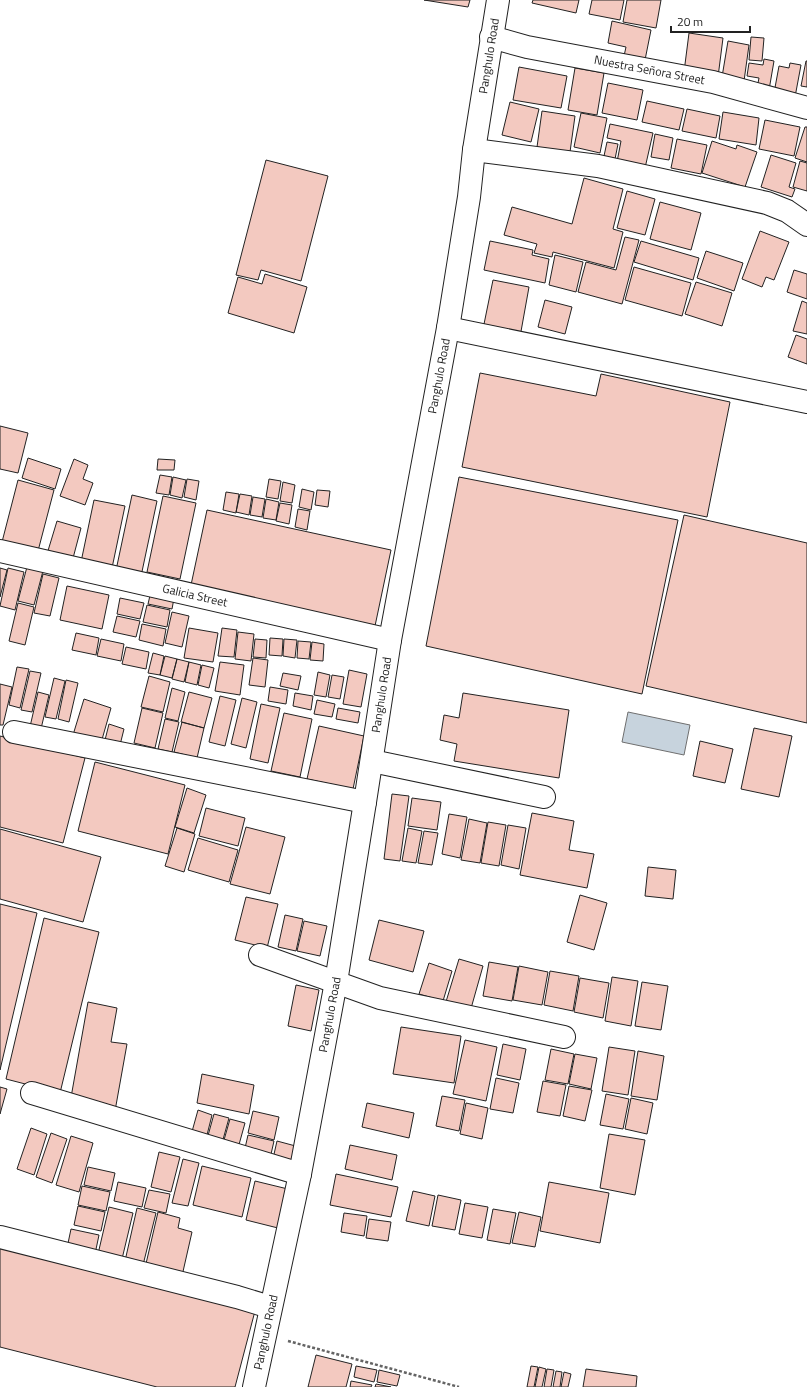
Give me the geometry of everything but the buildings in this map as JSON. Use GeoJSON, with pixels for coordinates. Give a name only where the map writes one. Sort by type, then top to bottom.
{"type":"FeatureCollection","features":[{"type":"Feature","properties":{"kind":"main road","name":"Panghulo Road"},"geometry":{"type":"LineString","coordinates":[[254,1387],[270,1307],[300,1174],[336,982],[390,640],[448,328],[498,0]]}},
{"type":"Feature","properties":{"kind":"main road","name":"Nuestra Señora Street"},"geometry":{"type":"LineString","coordinates":[[492,37],[527,47],[713,82],[807,108]]}},
{"type":"Feature","properties":{"kind":"main road"},"geometry":{"type":"LineString","coordinates":[[474,150],[598,166],[767,203],[787,211],[807,225]]}},
{"type":"Feature","properties":{"kind":"main road"},"geometry":{"type":"LineString","coordinates":[[448,328],[807,402]]}},
{"type":"Feature","properties":{"kind":"main road","name":"Galicia Street"},"geometry":{"type":"LineString","coordinates":[[0,551],[390,640]]}},
{"type":"Feature","properties":{"kind":"main road"},"geometry":{"type":"LineString","coordinates":[[14,732],[365,802]]}},
{"type":"Feature","properties":{"kind":"main road"},"geometry":{"type":"LineString","coordinates":[[372,761],[544,797]]}},
{"type":"Feature","properties":{"kind":"main road"},"geometry":{"type":"LineString","coordinates":[[260,955],[380,998],[564,1037]]}},
{"type":"Feature","properties":{"kind":"main road"},"geometry":{"type":"LineString","coordinates":[[32,1094],[300,1174]]}},
{"type":"Feature","properties":{"kind":"main road"},"geometry":{"type":"LineString","coordinates":[[0,1237],[270,1307]]}},
{"type":"Feature","properties":{"kind":"path"},"geometry":{"type":"LineString","coordinates":[[264,1335],[458,1387]]}},
{"type":"Feature","properties":{"kind":"shaded area"},"geometry":{"type":"Polygon","coordinates":[[[628,712],[690,725],[684,755],[622,742],[628,712]]]}}]}
